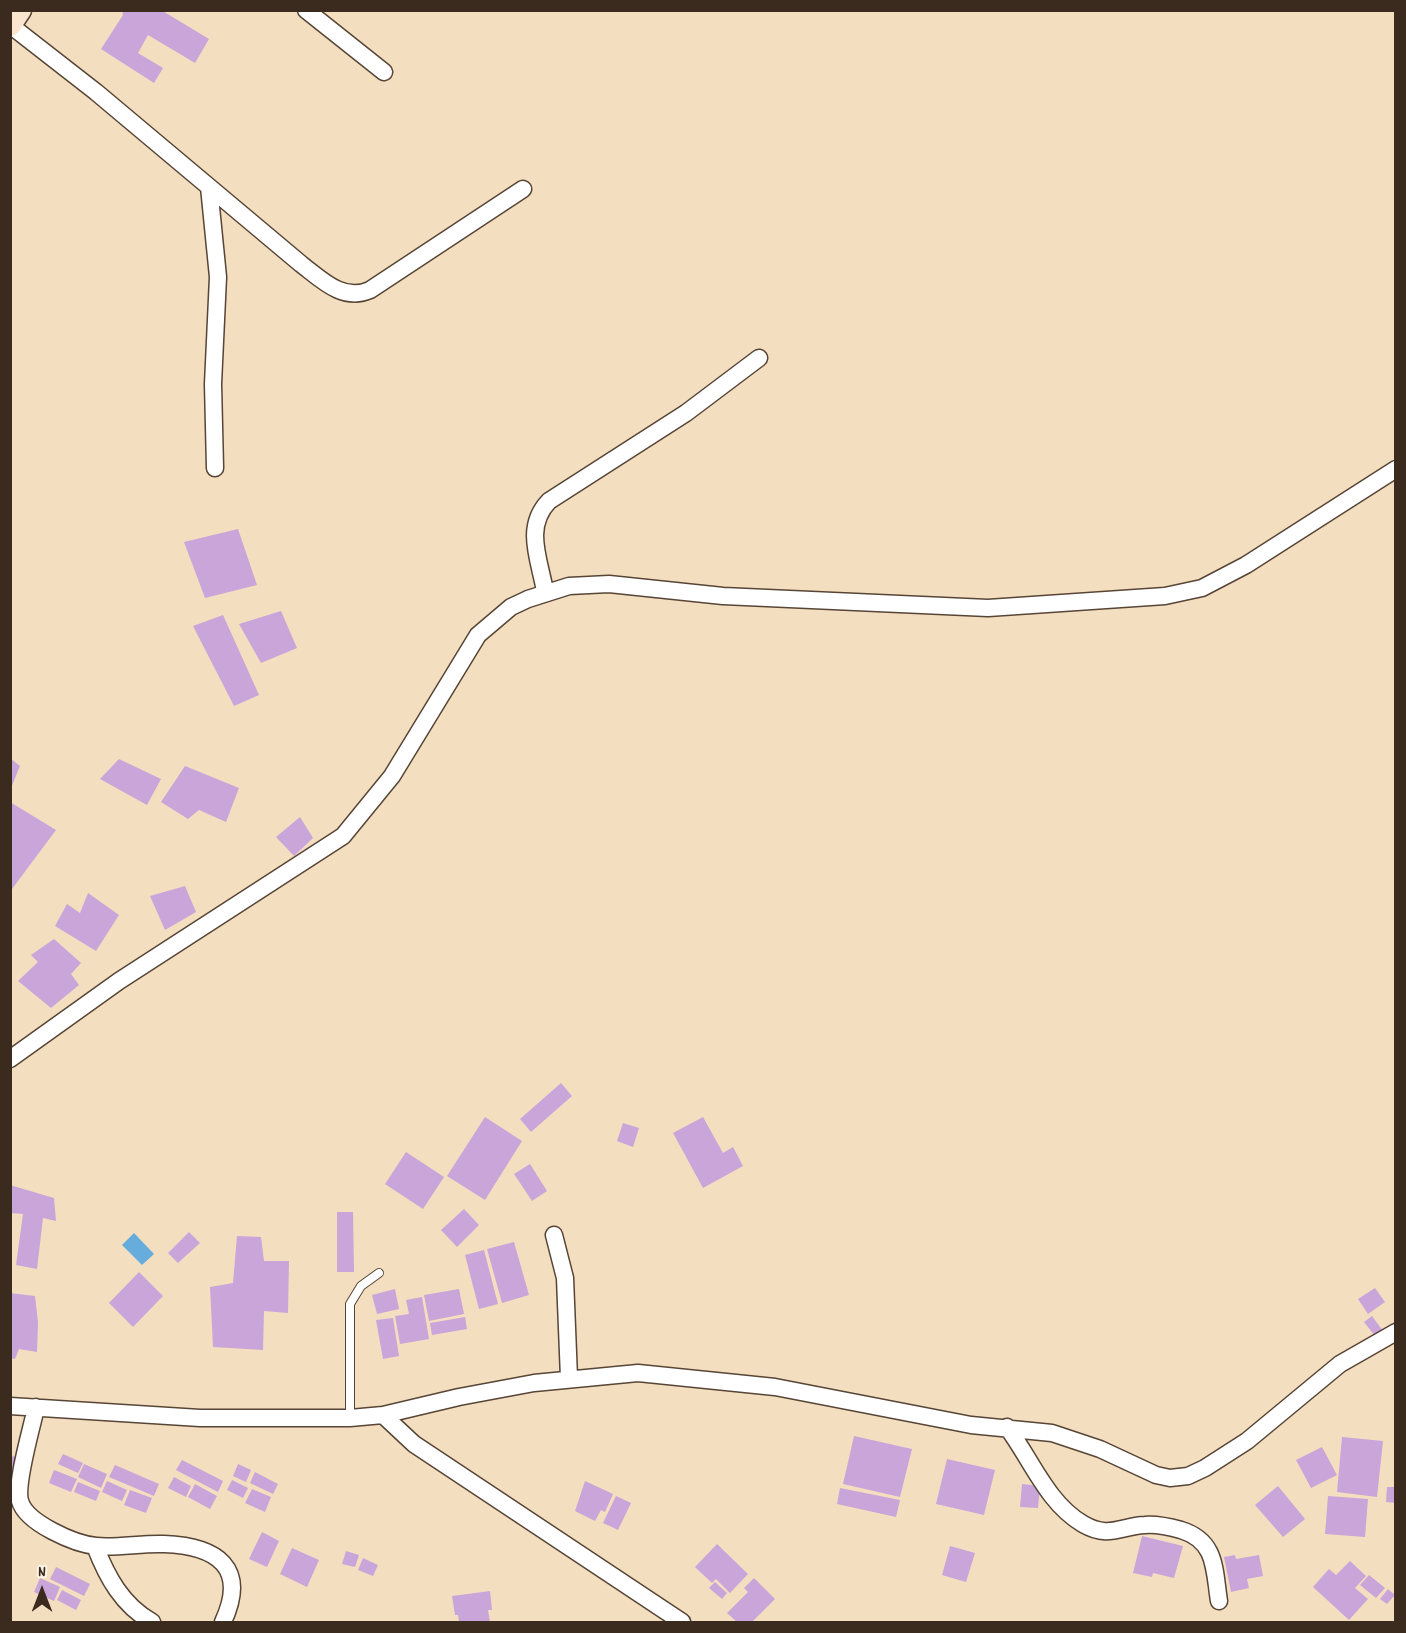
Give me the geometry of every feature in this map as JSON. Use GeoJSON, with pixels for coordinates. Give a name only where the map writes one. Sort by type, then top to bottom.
{"type":"FeatureCollection","features":[{"type":"Feature","properties":{"kind":"main road"},"geometry":{"type":"LineString","coordinates":[[10,25],[20,10]]}},
{"type":"Feature","properties":{"kind":"street"},"geometry":{"type":"LineString","coordinates":[[306,10],[384,72]]}},
{"type":"Feature","properties":{"kind":"street"},"geometry":{"type":"LineString","coordinates":[[10,25],[96,92],[326,284],[350,295],[360,295],[370,290],[523,189]]}},
{"type":"Feature","properties":{"kind":"street"},"geometry":{"type":"LineString","coordinates":[[209,187],[218,277],[213,384],[215,468]]}},
{"type":"Feature","properties":{"kind":"street"},"geometry":{"type":"LineString","coordinates":[[545,591],[534,524],[538,513],[549,501],[686,413],[759,358]]}},
{"type":"Feature","properties":{"kind":"street"},"geometry":{"type":"LineString","coordinates":[[10,1059],[119,981],[343,836],[392,776],[478,635],[511,607],[545,591],[569,586],[609,584],[734,596],[988,608],[1165,596],[1202,588],[1246,565],[1395,469]]}},
{"type":"Feature","properties":{"kind":"street"},"geometry":{"type":"LineString","coordinates":[[554,1235],[566,1278],[569,1378]]}},
{"type":"Feature","properties":{"kind":"street"},"geometry":{"type":"LineString","coordinates":[[10,1406],[200,1418],[350,1418],[383,1415],[459,1397],[569,1378],[638,1372],[745,1383],[972,1425],[1006,1427],[1072,1438],[1156,1475],[1170,1478],[1188,1476],[1247,1441],[1340,1364],[1395,1332]]}},
{"type":"Feature","properties":{"kind":"street"},"geometry":{"type":"LineString","coordinates":[[36,1407],[20,1484],[20,1502],[30,1516],[43,1526],[94,1546],[164,1544],[184,1546],[224,1562],[233,1579],[232,1604],[223,1623]]}},
{"type":"Feature","properties":{"kind":"street"},"geometry":{"type":"LineString","coordinates":[[383,1415],[414,1444],[682,1623]]}},
{"type":"Feature","properties":{"kind":"street"},"geometry":{"type":"LineString","coordinates":[[1006,1427],[1022,1447],[1047,1490],[1069,1514],[1083,1525],[1112,1533],[1145,1525],[1163,1526],[1194,1534],[1202,1539],[1212,1560],[1219,1601]]}},
{"type":"Feature","properties":{"kind":"street"},"geometry":{"type":"LineString","coordinates":[[94,1546],[116,1589],[135,1613],[152,1623]]}},
{"type":"Feature","properties":{"kind":"lane"},"geometry":{"type":"LineString","coordinates":[[350,1418],[350,1304],[360,1286],[379,1273]]}},
{"type":"Feature","properties":{"kind":"water"},"geometry":{"type":"Polygon","coordinates":[[[134,1233],[154,1254],[142,1265],[122,1245],[134,1233]]]}},
{"type":"Feature","properties":{"kind":"building"},"geometry":{"type":"Polygon","coordinates":[[[122,10],[161,10],[209,39],[195,63],[148,35],[138,53],[163,68],[154,83],[101,49],[123,15],[122,10]]]}},
{"type":"Feature","properties":{"kind":"building"},"geometry":{"type":"Polygon","coordinates":[[[238,529],[257,585],[205,598],[184,542],[238,529]]]}},
{"type":"Feature","properties":{"kind":"building"},"geometry":{"type":"Polygon","coordinates":[[[281,611],[297,648],[261,663],[239,624],[281,611]]]}},
{"type":"Feature","properties":{"kind":"building"},"geometry":{"type":"Polygon","coordinates":[[[223,615],[259,695],[234,706],[193,626],[223,615]]]}},
{"type":"Feature","properties":{"kind":"building"},"geometry":{"type":"Polygon","coordinates":[[[10,758],[20,766],[11,788],[10,788],[10,758]]]}},
{"type":"Feature","properties":{"kind":"building"},"geometry":{"type":"Polygon","coordinates":[[[119,759],[161,779],[147,805],[100,779],[119,759]]]}},
{"type":"Feature","properties":{"kind":"building"},"geometry":{"type":"Polygon","coordinates":[[[185,766],[239,788],[226,822],[199,810],[188,819],[161,802],[185,766]]]}},
{"type":"Feature","properties":{"kind":"building"},"geometry":{"type":"Polygon","coordinates":[[[10,802],[56,830],[12,889],[10,888],[10,802]]]}},
{"type":"Feature","properties":{"kind":"building"},"geometry":{"type":"Polygon","coordinates":[[[300,817],[313,838],[294,856],[276,837],[300,817]]]}},
{"type":"Feature","properties":{"kind":"building"},"geometry":{"type":"Polygon","coordinates":[[[185,886],[196,912],[165,930],[150,896],[185,886]]]}},
{"type":"Feature","properties":{"kind":"building"},"geometry":{"type":"Polygon","coordinates":[[[88,893],[119,915],[96,951],[55,926],[67,904],[80,913],[88,893]]]}},
{"type":"Feature","properties":{"kind":"building"},"geometry":{"type":"Polygon","coordinates":[[[54,939],[81,963],[71,974],[79,985],[51,1008],[18,981],[38,962],[31,955],[54,939]]]}},
{"type":"Feature","properties":{"kind":"building"},"geometry":{"type":"Polygon","coordinates":[[[561,1083],[572,1096],[531,1132],[520,1119],[561,1083]]]}},
{"type":"Feature","properties":{"kind":"building"},"geometry":{"type":"Polygon","coordinates":[[[485,1117],[522,1141],[485,1200],[447,1176],[485,1117]]]}},
{"type":"Feature","properties":{"kind":"building"},"geometry":{"type":"Polygon","coordinates":[[[703,1117],[723,1153],[733,1147],[743,1166],[703,1188],[673,1133],[703,1117]]]}},
{"type":"Feature","properties":{"kind":"building"},"geometry":{"type":"Polygon","coordinates":[[[623,1123],[639,1128],[633,1147],[617,1141],[623,1123]]]}},
{"type":"Feature","properties":{"kind":"building"},"geometry":{"type":"Polygon","coordinates":[[[406,1152],[444,1177],[423,1209],[385,1184],[406,1152]]]}},
{"type":"Feature","properties":{"kind":"building"},"geometry":{"type":"Polygon","coordinates":[[[530,1164],[547,1191],[532,1201],[514,1174],[530,1164]]]}},
{"type":"Feature","properties":{"kind":"building"},"geometry":{"type":"Polygon","coordinates":[[[10,1185],[54,1198],[56,1221],[43,1218],[37,1269],[16,1265],[23,1214],[10,1213],[10,1185]]]}},
{"type":"Feature","properties":{"kind":"building"},"geometry":{"type":"Polygon","coordinates":[[[464,1209],[479,1225],[457,1247],[441,1230],[464,1209]]]}},
{"type":"Feature","properties":{"kind":"building"},"geometry":{"type":"Polygon","coordinates":[[[337,1212],[353,1212],[354,1272],[337,1272],[337,1212]]]}},
{"type":"Feature","properties":{"kind":"building"},"geometry":{"type":"Polygon","coordinates":[[[189,1232],[200,1243],[178,1263],[168,1253],[189,1232]]]}},
{"type":"Feature","properties":{"kind":"building"},"geometry":{"type":"Polygon","coordinates":[[[237,1236],[261,1237],[264,1261],[289,1261],[288,1313],[264,1311],[263,1350],[213,1347],[210,1287],[233,1283],[237,1236]]]}},
{"type":"Feature","properties":{"kind":"building"},"geometry":{"type":"Polygon","coordinates":[[[514,1242],[529,1295],[502,1303],[487,1249],[514,1242]]]}},
{"type":"Feature","properties":{"kind":"building"},"geometry":{"type":"Polygon","coordinates":[[[484,1250],[498,1304],[479,1309],[465,1255],[484,1250]]]}},
{"type":"Feature","properties":{"kind":"building"},"geometry":{"type":"Polygon","coordinates":[[[139,1272],[163,1296],[133,1327],[109,1303],[139,1272]]]}},
{"type":"Feature","properties":{"kind":"building"},"geometry":{"type":"Polygon","coordinates":[[[1375,1288],[1385,1302],[1368,1314],[1358,1299],[1375,1288]]]}},
{"type":"Feature","properties":{"kind":"building"},"geometry":{"type":"Polygon","coordinates":[[[395,1289],[399,1309],[377,1314],[372,1295],[395,1289]]]}},
{"type":"Feature","properties":{"kind":"building"},"geometry":{"type":"Polygon","coordinates":[[[459,1289],[464,1314],[429,1321],[424,1295],[459,1289]]]}},
{"type":"Feature","properties":{"kind":"building"},"geometry":{"type":"Polygon","coordinates":[[[10,1293],[35,1296],[38,1322],[37,1352],[19,1349],[15,1359],[10,1358],[10,1293]]]}},
{"type":"Feature","properties":{"kind":"building"},"geometry":{"type":"Polygon","coordinates":[[[422,1297],[429,1339],[400,1344],[395,1316],[409,1314],[406,1300],[422,1297]]]}},
{"type":"Feature","properties":{"kind":"building"},"geometry":{"type":"Polygon","coordinates":[[[1372,1316],[1383,1331],[1375,1336],[1364,1322],[1372,1316]]]}},
{"type":"Feature","properties":{"kind":"building"},"geometry":{"type":"Polygon","coordinates":[[[465,1317],[467,1329],[432,1335],[430,1323],[465,1317]]]}},
{"type":"Feature","properties":{"kind":"building"},"geometry":{"type":"Polygon","coordinates":[[[393,1318],[399,1356],[383,1359],[376,1320],[393,1318]]]}},
{"type":"Feature","properties":{"kind":"building"},"geometry":{"type":"Polygon","coordinates":[[[854,1436],[912,1449],[900,1497],[843,1484],[854,1436]]]}},
{"type":"Feature","properties":{"kind":"building"},"geometry":{"type":"Polygon","coordinates":[[[1342,1437],[1383,1441],[1377,1497],[1337,1492],[1342,1437]]]}},
{"type":"Feature","properties":{"kind":"building"},"geometry":{"type":"Polygon","coordinates":[[[1322,1447],[1337,1475],[1311,1488],[1296,1460],[1322,1447]]]}},
{"type":"Feature","properties":{"kind":"building"},"geometry":{"type":"Polygon","coordinates":[[[63,1454],[83,1463],[78,1473],[58,1464],[63,1454]]]}},
{"type":"Feature","properties":{"kind":"building"},"geometry":{"type":"Polygon","coordinates":[[[10,1456],[19,1457],[15,1486],[10,1485],[10,1456]]]}},
{"type":"Feature","properties":{"kind":"building"},"geometry":{"type":"Polygon","coordinates":[[[947,1459],[995,1470],[984,1515],[936,1504],[947,1459]]]}},
{"type":"Feature","properties":{"kind":"building"},"geometry":{"type":"Polygon","coordinates":[[[182,1460],[223,1481],[218,1492],[176,1470],[182,1460]]]}},
{"type":"Feature","properties":{"kind":"building"},"geometry":{"type":"Polygon","coordinates":[[[84,1464],[107,1474],[101,1488],[78,1477],[84,1464]]]}},
{"type":"Feature","properties":{"kind":"building"},"geometry":{"type":"Polygon","coordinates":[[[238,1464],[251,1470],[246,1482],[233,1476],[238,1464]]]}},
{"type":"Feature","properties":{"kind":"building"},"geometry":{"type":"Polygon","coordinates":[[[115,1465],[159,1484],[154,1496],[109,1477],[115,1465]]]}},
{"type":"Feature","properties":{"kind":"building"},"geometry":{"type":"Polygon","coordinates":[[[54,1470],[77,1479],[71,1492],[49,1483],[54,1470]]]}},
{"type":"Feature","properties":{"kind":"building"},"geometry":{"type":"Polygon","coordinates":[[[255,1472],[278,1484],[273,1494],[250,1483],[255,1472]]]}},
{"type":"Feature","properties":{"kind":"building"},"geometry":{"type":"Polygon","coordinates":[[[174,1477],[191,1486],[186,1497],[168,1488],[174,1477]]]}},
{"type":"Feature","properties":{"kind":"building"},"geometry":{"type":"Polygon","coordinates":[[[232,1480],[248,1488],[243,1498],[227,1490],[232,1480]]]}},
{"type":"Feature","properties":{"kind":"building"},"geometry":{"type":"Polygon","coordinates":[[[107,1481],[127,1490],[122,1501],[102,1492],[107,1481]]]}},
{"type":"Feature","properties":{"kind":"building"},"geometry":{"type":"Polygon","coordinates":[[[585,1481],[613,1494],[605,1512],[601,1510],[595,1521],[575,1511],[585,1481]]]}},
{"type":"Feature","properties":{"kind":"building"},"geometry":{"type":"Polygon","coordinates":[[[78,1482],[100,1491],[96,1501],[74,1492],[78,1482]]]}},
{"type":"Feature","properties":{"kind":"building"},"geometry":{"type":"Polygon","coordinates":[[[195,1484],[217,1496],[210,1509],[188,1497],[195,1484]]]}},
{"type":"Feature","properties":{"kind":"building"},"geometry":{"type":"Polygon","coordinates":[[[1022,1484],[1040,1486],[1038,1508],[1020,1507],[1022,1484]]]}},
{"type":"Feature","properties":{"kind":"building"},"geometry":{"type":"Polygon","coordinates":[[[1278,1486],[1305,1519],[1283,1537],[1255,1505],[1278,1486]]]}},
{"type":"Feature","properties":{"kind":"building"},"geometry":{"type":"Polygon","coordinates":[[[1387,1487],[1396,1487],[1396,1503],[1386,1502],[1387,1487]]]}},
{"type":"Feature","properties":{"kind":"building"},"geometry":{"type":"Polygon","coordinates":[[[840,1488],[900,1500],[896,1517],[837,1504],[840,1488]]]}},
{"type":"Feature","properties":{"kind":"building"},"geometry":{"type":"Polygon","coordinates":[[[252,1489],[271,1497],[265,1512],[245,1503],[252,1489]]]}},
{"type":"Feature","properties":{"kind":"building"},"geometry":{"type":"Polygon","coordinates":[[[130,1490],[152,1498],[146,1513],[124,1505],[130,1490]]]}},
{"type":"Feature","properties":{"kind":"building"},"geometry":{"type":"Polygon","coordinates":[[[616,1496],[631,1503],[618,1530],[603,1523],[616,1496]]]}},
{"type":"Feature","properties":{"kind":"building"},"geometry":{"type":"Polygon","coordinates":[[[1328,1496],[1368,1499],[1365,1537],[1325,1534],[1328,1496]]]}},
{"type":"Feature","properties":{"kind":"building"},"geometry":{"type":"Polygon","coordinates":[[[262,1532],[279,1541],[267,1567],[249,1559],[262,1532]]]}},
{"type":"Feature","properties":{"kind":"building"},"geometry":{"type":"Polygon","coordinates":[[[1142,1536],[1183,1546],[1174,1578],[1153,1573],[1152,1577],[1133,1573],[1142,1536]]]}},
{"type":"Feature","properties":{"kind":"building"},"geometry":{"type":"Polygon","coordinates":[[[717,1544],[748,1574],[730,1593],[716,1579],[712,1583],[695,1567],[717,1544]]]}},
{"type":"Feature","properties":{"kind":"building"},"geometry":{"type":"Polygon","coordinates":[[[950,1546],[975,1553],[966,1582],[942,1575],[950,1546]]]}},
{"type":"Feature","properties":{"kind":"building"},"geometry":{"type":"Polygon","coordinates":[[[292,1548],[319,1560],[307,1587],[280,1574],[292,1548]]]}},
{"type":"Feature","properties":{"kind":"building"},"geometry":{"type":"Polygon","coordinates":[[[346,1551],[359,1555],[355,1567],[342,1564],[346,1551]]]}},
{"type":"Feature","properties":{"kind":"building"},"geometry":{"type":"Polygon","coordinates":[[[1235,1555],[1236,1559],[1259,1555],[1263,1576],[1247,1579],[1249,1588],[1231,1592],[1224,1557],[1235,1555]]]}},
{"type":"Feature","properties":{"kind":"building"},"geometry":{"type":"Polygon","coordinates":[[[363,1558],[378,1565],[373,1576],[358,1570],[363,1558]]]}},
{"type":"Feature","properties":{"kind":"building"},"geometry":{"type":"Polygon","coordinates":[[[1350,1561],[1366,1576],[1355,1588],[1368,1599],[1349,1620],[1313,1587],[1329,1569],[1336,1575],[1350,1561]]]}},
{"type":"Feature","properties":{"kind":"building"},"geometry":{"type":"Polygon","coordinates":[[[56,1567],[90,1584],[84,1596],[50,1579],[56,1567]]]}},
{"type":"Feature","properties":{"kind":"building"},"geometry":{"type":"Polygon","coordinates":[[[1369,1575],[1385,1588],[1376,1598],[1360,1585],[1369,1575]]]}},
{"type":"Feature","properties":{"kind":"building"},"geometry":{"type":"Polygon","coordinates":[[[40,1578],[60,1587],[54,1601],[34,1592],[40,1578]]]}},
{"type":"Feature","properties":{"kind":"building"},"geometry":{"type":"Polygon","coordinates":[[[754,1578],[775,1599],[752,1622],[737,1622],[727,1613],[748,1592],[744,1588],[754,1578]]]}},
{"type":"Feature","properties":{"kind":"building"},"geometry":{"type":"Polygon","coordinates":[[[715,1582],[727,1593],[722,1599],[709,1588],[715,1582]]]}},
{"type":"Feature","properties":{"kind":"building"},"geometry":{"type":"Polygon","coordinates":[[[1388,1589],[1395,1595],[1387,1604],[1380,1599],[1388,1589]]]}},
{"type":"Feature","properties":{"kind":"building"},"geometry":{"type":"Polygon","coordinates":[[[62,1590],[81,1600],[76,1610],[57,1600],[62,1590]]]}},
{"type":"Feature","properties":{"kind":"building"},"geometry":{"type":"Polygon","coordinates":[[[490,1591],[492,1610],[488,1610],[490,1622],[459,1622],[458,1615],[455,1615],[452,1596],[490,1591]]]}}]}
